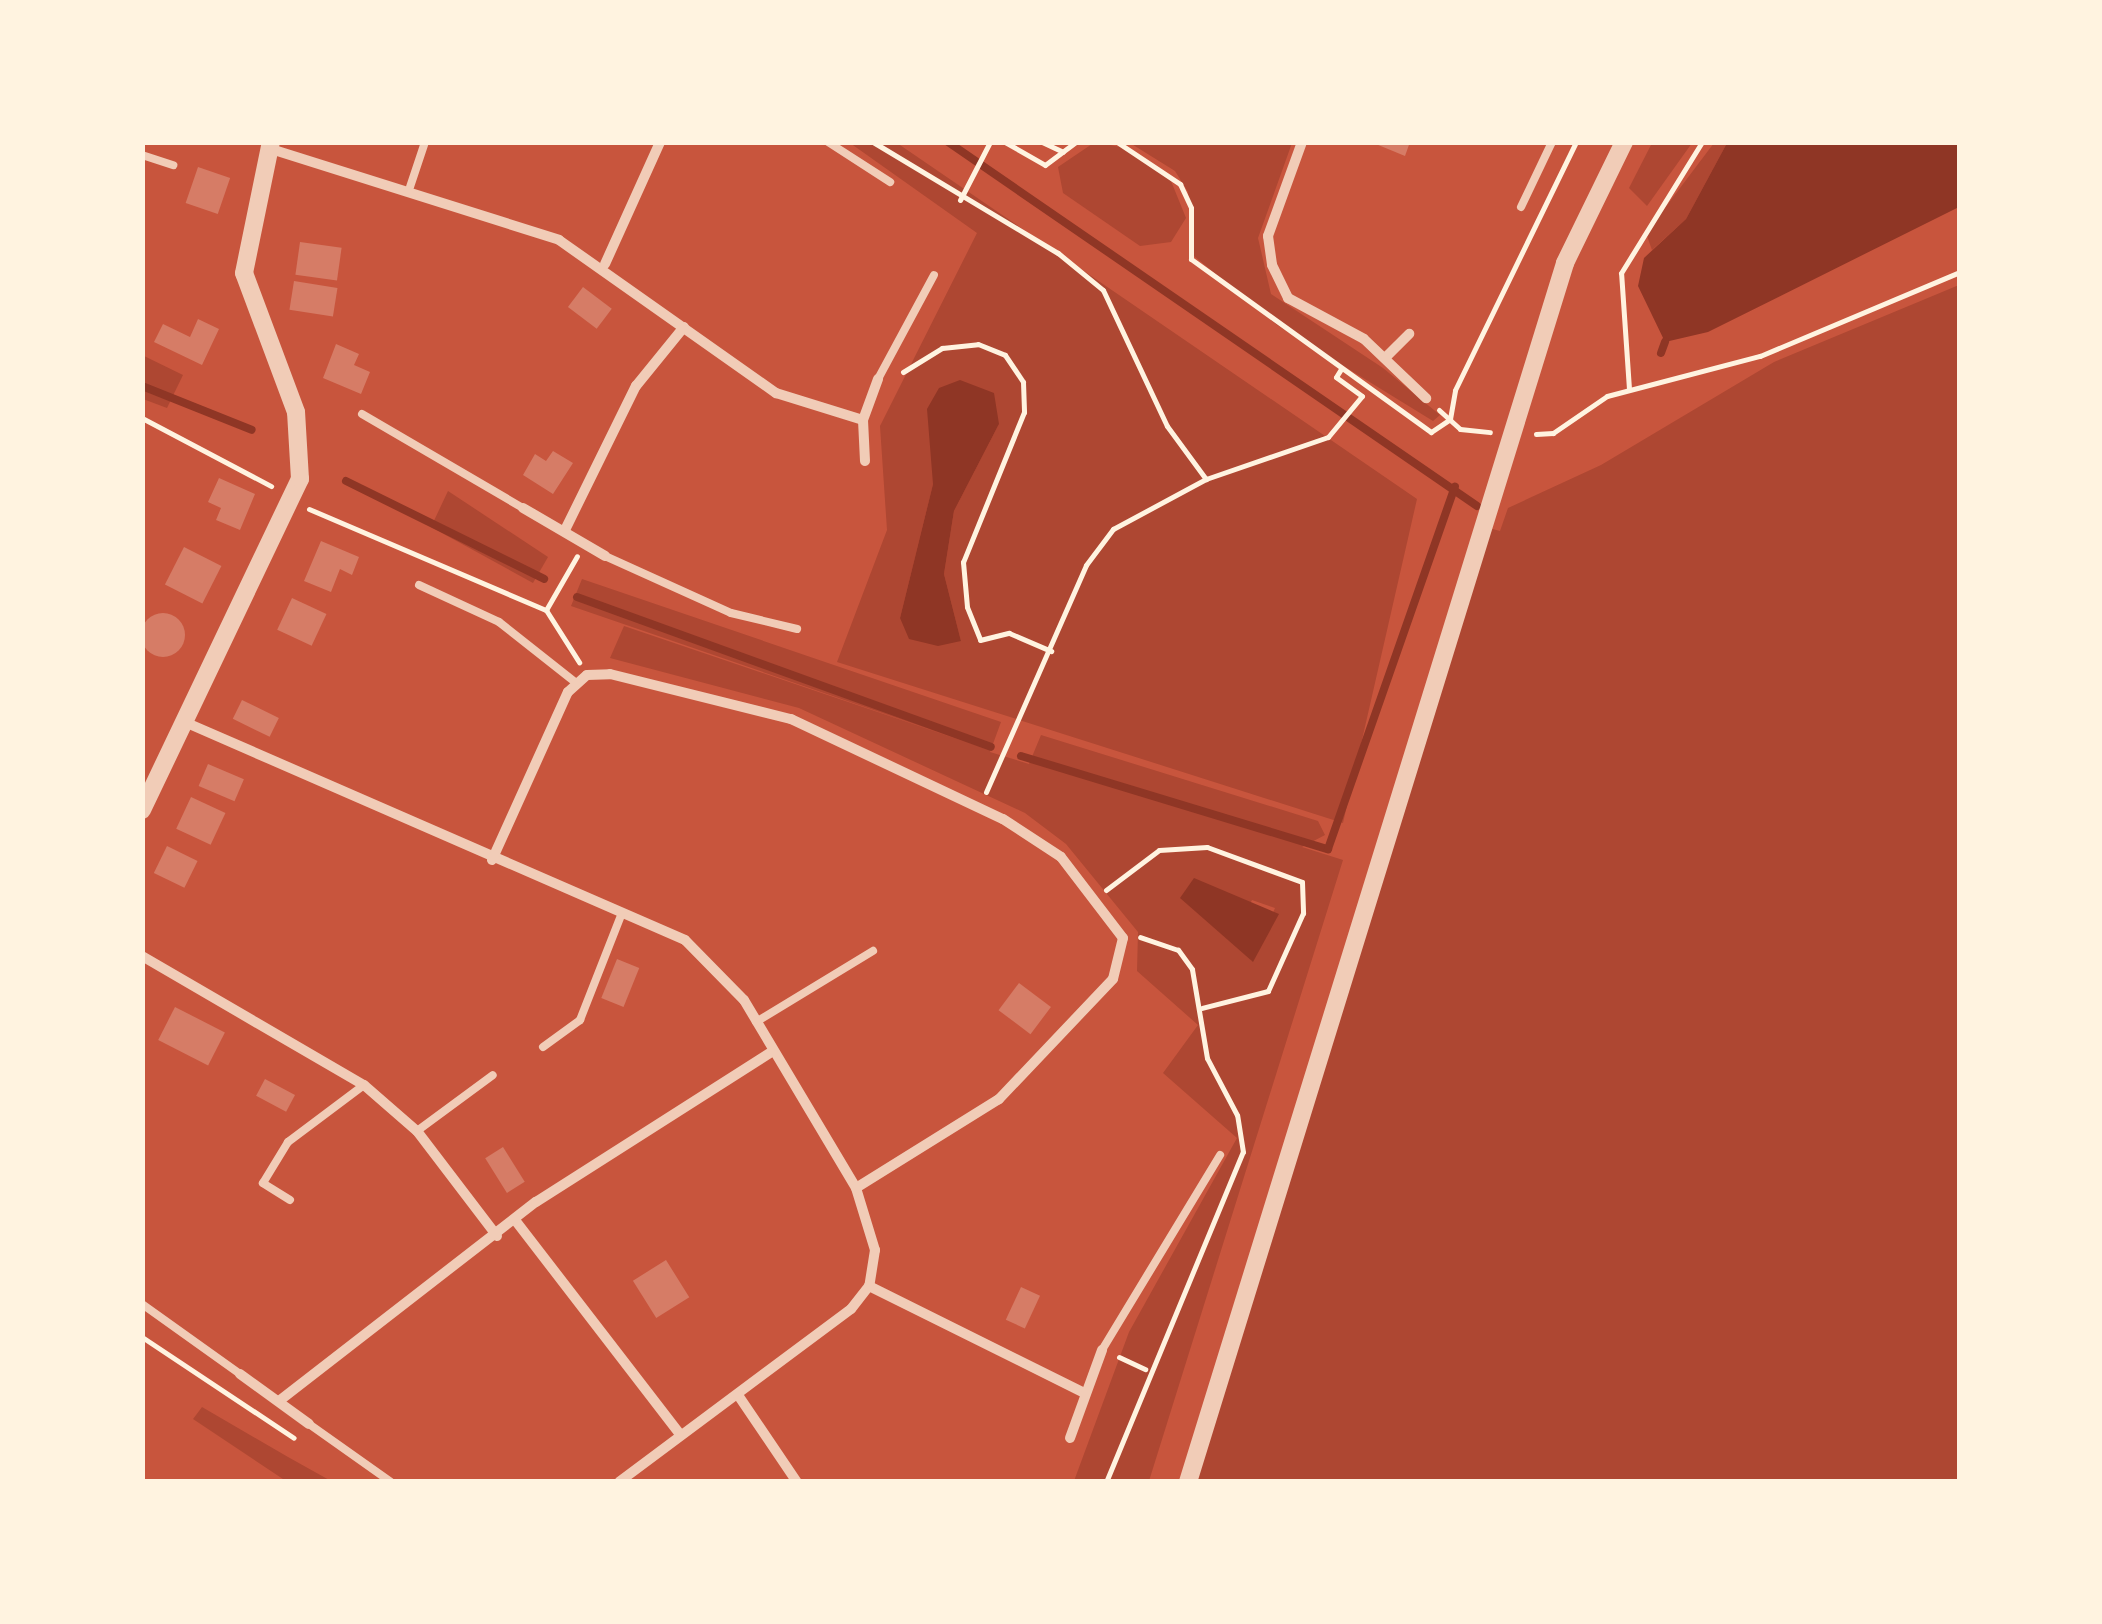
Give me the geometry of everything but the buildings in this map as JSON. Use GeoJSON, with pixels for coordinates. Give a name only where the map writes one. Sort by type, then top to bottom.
{"type":"FeatureCollection","features":[{"type":"Feature","properties":{"kind":"street"},"geometry":{"type":"LineString","coordinates":[[605,264],[660,142]]}},
{"type":"Feature","properties":{"kind":"street"},"geometry":{"type":"LineString","coordinates":[[1302,142],[1268,236],[1272,265],[1288,298],[1386,357],[1426,398]]}},
{"type":"Feature","properties":{"kind":"street"},"geometry":{"type":"LineString","coordinates":[[1188,1482],[1516,432],[1565,263],[1624,142]]}},
{"type":"Feature","properties":{"kind":"street"},"geometry":{"type":"LineString","coordinates":[[142,810],[292,502],[301,463],[296,412],[244,273],[271,146],[410,187],[605,264],[776,394],[864,420]]}},
{"type":"Feature","properties":{"kind":"street"},"geometry":{"type":"LineString","coordinates":[[565,530],[636,386],[684,327]]}},
{"type":"Feature","properties":{"kind":"street"},"geometry":{"type":"LineString","coordinates":[[1386,357],[1409,334]]}},
{"type":"Feature","properties":{"kind":"street"},"geometry":{"type":"LineString","coordinates":[[866,461],[864,420],[878,379]]}},
{"type":"Feature","properties":{"kind":"street"},"geometry":{"type":"LineString","coordinates":[[523,508],[605,556]]}},
{"type":"Feature","properties":{"kind":"street"},"geometry":{"type":"LineString","coordinates":[[492,860],[576,682],[587,675],[791,718],[977,808],[1061,857],[1123,938],[1112,979],[1013,1085],[856,1188]]}},
{"type":"Feature","properties":{"kind":"street"},"geometry":{"type":"LineString","coordinates":[[187,724],[492,860],[622,913],[715,962],[756,1022],[856,1188],[875,1250],[869,1286],[820,1338],[678,1433],[619,1482]]}},
{"type":"Feature","properties":{"kind":"street"},"geometry":{"type":"LineString","coordinates":[[142,956],[364,1085],[417,1131],[497,1236]]}},
{"type":"Feature","properties":{"kind":"street"},"geometry":{"type":"LineString","coordinates":[[279,1400],[515,1220],[774,1051]]}},
{"type":"Feature","properties":{"kind":"street"},"geometry":{"type":"LineString","coordinates":[[515,1220],[678,1433]]}},
{"type":"Feature","properties":{"kind":"street"},"geometry":{"type":"LineString","coordinates":[[869,1286],[1085,1393]]}},
{"type":"Feature","properties":{"kind":"street"},"geometry":{"type":"LineString","coordinates":[[1070,1438],[1102,1350]]}},
{"type":"Feature","properties":{"kind":"street"},"geometry":{"type":"LineString","coordinates":[[240,1374],[310,1424]]}},
{"type":"Feature","properties":{"kind":"street"},"geometry":{"type":"LineString","coordinates":[[738,1395],[797,1482]]}},
{"type":"Feature","properties":{"kind":"lane"},"geometry":{"type":"LineString","coordinates":[[410,187],[425,142]]}},
{"type":"Feature","properties":{"kind":"lane"},"geometry":{"type":"LineString","coordinates":[[828,142],[890,182]]}},
{"type":"Feature","properties":{"kind":"lane"},"geometry":{"type":"LineString","coordinates":[[1522,207],[1552,142]]}},
{"type":"Feature","properties":{"kind":"lane"},"geometry":{"type":"LineString","coordinates":[[142,155],[173,165]]}},
{"type":"Feature","properties":{"kind":"lane"},"geometry":{"type":"LineString","coordinates":[[878,379],[934,275]]}},
{"type":"Feature","properties":{"kind":"lane"},"geometry":{"type":"LineString","coordinates":[[362,414],[523,508]]}},
{"type":"Feature","properties":{"kind":"lane"},"geometry":{"type":"LineString","coordinates":[[605,556],[667,589],[797,629]]}},
{"type":"Feature","properties":{"kind":"lane"},"geometry":{"type":"LineString","coordinates":[[419,586],[498,622],[576,682]]}},
{"type":"Feature","properties":{"kind":"lane"},"geometry":{"type":"LineString","coordinates":[[544,1047],[580,1020],[622,913]]}},
{"type":"Feature","properties":{"kind":"lane"},"geometry":{"type":"LineString","coordinates":[[756,1022],[873,951]]}},
{"type":"Feature","properties":{"kind":"lane"},"geometry":{"type":"LineString","coordinates":[[417,1131],[493,1076]]}},
{"type":"Feature","properties":{"kind":"lane"},"geometry":{"type":"LineString","coordinates":[[290,1200],[263,1183],[288,1142],[364,1085]]}},
{"type":"Feature","properties":{"kind":"lane"},"geometry":{"type":"LineString","coordinates":[[1102,1350],[1220,1155]]}},
{"type":"Feature","properties":{"kind":"lane"},"geometry":{"type":"LineString","coordinates":[[142,1304],[240,1374]]}},
{"type":"Feature","properties":{"kind":"lane"},"geometry":{"type":"LineString","coordinates":[[310,1424],[391,1482]]}},
{"type":"Feature","properties":{"kind":"path"},"geometry":{"type":"LineString","coordinates":[[873,142],[960,200],[1058,253],[1103,290],[1168,426],[1206,479]]}},
{"type":"Feature","properties":{"kind":"path"},"geometry":{"type":"LineString","coordinates":[[1004,142],[1045,166],[1075,142]]}},
{"type":"Feature","properties":{"kind":"path"},"geometry":{"type":"LineString","coordinates":[[1042,142],[1064,152]]}},
{"type":"Feature","properties":{"kind":"path"},"geometry":{"type":"LineString","coordinates":[[1576,142],[1455,390],[1450,420],[1479,434],[1553,433],[1629,389],[1760,356],[1960,272]]}},
{"type":"Feature","properties":{"kind":"path"},"geometry":{"type":"LineString","coordinates":[[1629,389],[1621,274],[1702,142]]}},
{"type":"Feature","properties":{"kind":"path"},"geometry":{"type":"LineString","coordinates":[[960,200],[992,144]]}},
{"type":"Feature","properties":{"kind":"path"},"geometry":{"type":"LineString","coordinates":[[878,379],[895,379],[942,348],[978,344],[1005,355],[1023,382],[1024,412],[963,562],[967,606],[980,640],[1009,633],[1052,652]]}},
{"type":"Feature","properties":{"kind":"path"},"geometry":{"type":"LineString","coordinates":[[977,808],[1052,652],[1086,565],[1113,530],[1206,479],[1274,462],[1340,428],[1362,396],[1336,377],[1341,368]]}},
{"type":"Feature","properties":{"kind":"path"},"geometry":{"type":"LineString","coordinates":[[142,418],[268,480],[292,502],[546,610],[587,675]]}},
{"type":"Feature","properties":{"kind":"path"},"geometry":{"type":"LineString","coordinates":[[546,610],[585,543]]}},
{"type":"Feature","properties":{"kind":"path"},"geometry":{"type":"LineString","coordinates":[[1095,898],[1158,850],[1207,847],[1302,882],[1303,913],[1268,991],[1202,1008]]}},
{"type":"Feature","properties":{"kind":"path"},"geometry":{"type":"LineString","coordinates":[[1106,1482],[1146,1369],[1231,1197],[1242,1152],[1237,1115],[1207,1058],[1202,1008],[1178,950],[1154,936],[1123,938]]}},
{"type":"Feature","properties":{"kind":"path"},"geometry":{"type":"LineString","coordinates":[[142,1338],[268,1429],[300,1440]]}},
{"type":"Feature","properties":{"kind":"path"},"geometry":{"type":"LineString","coordinates":[[1102,1350],[1146,1369]]}},
{"type":"Feature","properties":{"kind":"shaded area"},"geometry":{"type":"Polygon","coordinates":[[[1095,142],[1125,148],[1171,181],[1186,218],[1171,242],[1140,246],[1063,193],[1058,167],[1095,142]]]}},
{"type":"Feature","properties":{"kind":"shaded area"},"geometry":{"type":"Polygon","coordinates":[[[850,143],[897,143],[1417,499],[1343,823],[837,662],[887,530],[880,426],[977,233],[850,143]],[[999,424],[933,484],[900,618],[961,641],[944,574],[954,511],[999,424]]]}},
{"type":"Feature","properties":{"kind":"shaded area"},"geometry":{"type":"Polygon","coordinates":[[[1130,143],[1292,143],[1258,238],[1271,294],[1383,368],[1440,415],[1433,421],[1277,325],[1194,256],[1188,192],[1175,171],[1130,143]]]}},
{"type":"Feature","properties":{"kind":"shaded area"},"geometry":{"type":"Polygon","coordinates":[[[1652,143],[1692,143],[1647,206],[1629,188],[1652,143]]]}},
{"type":"Feature","properties":{"kind":"shaded area"},"geometry":{"type":"Polygon","coordinates":[[[1714,143],[1727,143],[1686,219],[1652,250],[1646,233],[1714,143]]]}},
{"type":"Feature","properties":{"kind":"shaded area"},"geometry":{"type":"Polygon","coordinates":[[[1727,143],[1959,143],[1959,207],[1708,332],[1665,342],[1638,286],[1644,258],[1686,219],[1727,143]]]}},
{"type":"Feature","properties":{"kind":"shaded area"},"geometry":{"type":"Polygon","coordinates":[[[1959,285],[1959,1481],[1190,1482],[1485,527],[1500,531],[1508,508],[1601,465],[1774,362],[1959,285]]]}},
{"type":"Feature","properties":{"kind":"shaded area"},"geometry":{"type":"Polygon","coordinates":[[[142,355],[183,375],[167,408],[143,399],[142,355]]]}},
{"type":"Feature","properties":{"kind":"shaded area"},"geometry":{"type":"Polygon","coordinates":[[[960,380],[994,393],[999,424],[954,511],[944,574],[961,641],[938,646],[909,639],[900,618],[933,484],[927,409],[939,388],[960,380]]]}},
{"type":"Feature","properties":{"kind":"shaded area"},"geometry":{"type":"Polygon","coordinates":[[[448,491],[548,557],[533,583],[431,527],[448,491]]]}},
{"type":"Feature","properties":{"kind":"shaded area"},"geometry":{"type":"Polygon","coordinates":[[[582,579],[1001,722],[990,752],[1029,764],[1041,735],[1318,821],[1325,835],[1302,847],[1343,860],[1149,1481],[1074,1481],[1129,1332],[1237,1138],[1163,1073],[1198,1025],[1137,971],[1138,932],[1066,844],[1025,813],[799,708],[610,658],[624,626],[987,749],[571,606],[582,579]],[[1252,900],[1233,936],[1252,961],[1275,908],[1252,900]]]}},
{"type":"Feature","properties":{"kind":"shaded area"},"geometry":{"type":"Polygon","coordinates":[[[1194,878],[1279,914],[1253,962],[1180,898],[1194,878]]]}},
{"type":"Feature","properties":{"kind":"shaded area"},"geometry":{"type":"Polygon","coordinates":[[[202,1407],[331,1481],[286,1481],[193,1419],[202,1407]]]}},
{"type":"Feature","properties":{"kind":"waterway"},"geometry":{"type":"LineString","coordinates":[[948,142],[1477,506]]}},
{"type":"Feature","properties":{"kind":"waterway"},"geometry":{"type":"LineString","coordinates":[[1661,353],[1665,342]]}},
{"type":"Feature","properties":{"kind":"waterway"},"geometry":{"type":"LineString","coordinates":[[142,386],[252,430]]}},
{"type":"Feature","properties":{"kind":"waterway"},"geometry":{"type":"LineString","coordinates":[[346,481],[544,579]]}},
{"type":"Feature","properties":{"kind":"waterway"},"geometry":{"type":"LineString","coordinates":[[1021,756],[1328,849],[1455,487]]}},
{"type":"Feature","properties":{"kind":"waterway"},"geometry":{"type":"LineString","coordinates":[[577,597],[991,747]]}}]}
